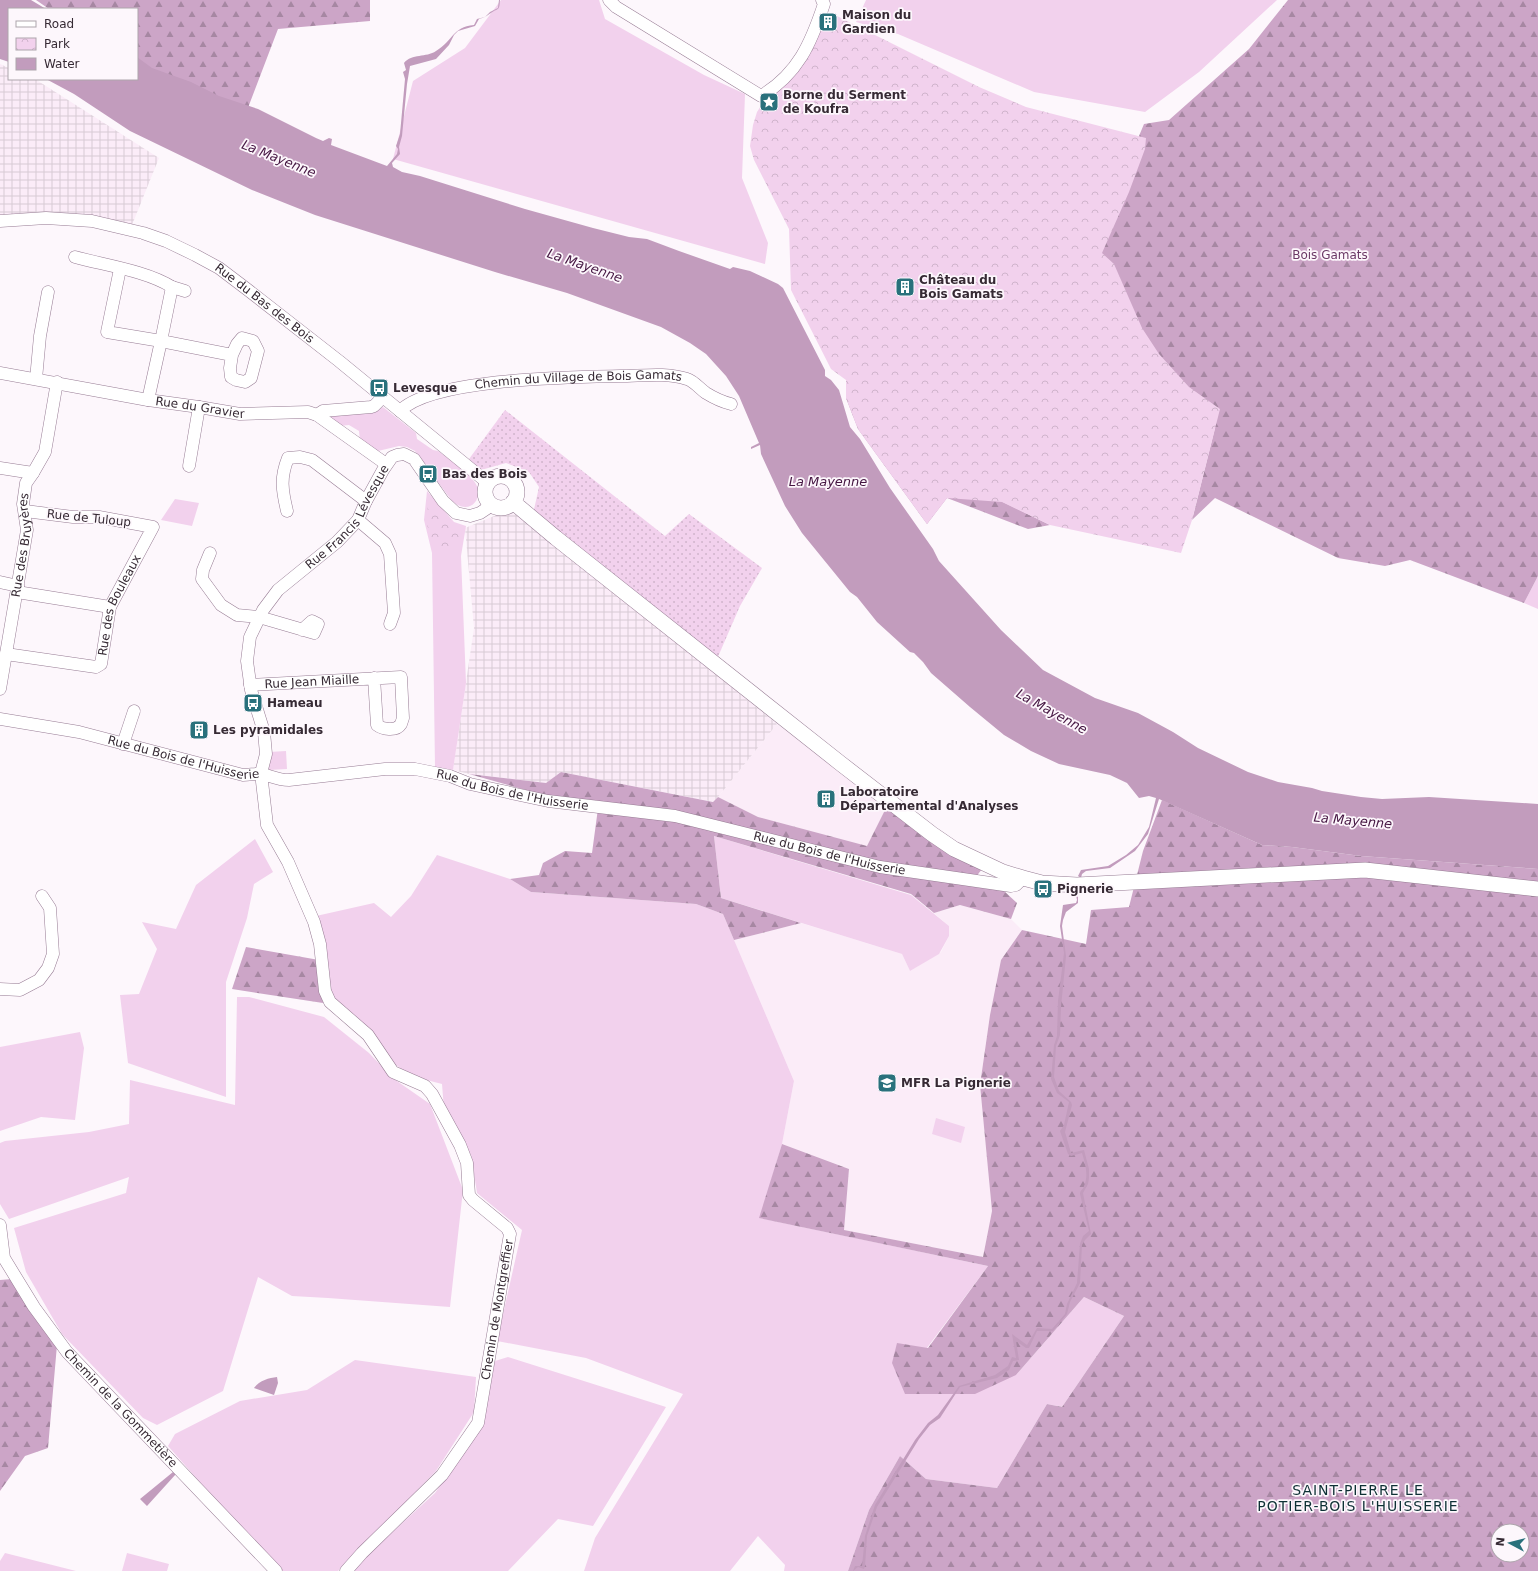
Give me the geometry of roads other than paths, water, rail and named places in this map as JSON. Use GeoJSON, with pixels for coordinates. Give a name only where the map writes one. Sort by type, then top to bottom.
{"type":"FeatureCollection","features":[{"type":"Feature","properties":{"kind":"main road"},"geometry":{"type":"LineString","coordinates":[[496,476],[511,479],[517,488],[516,498],[513,502],[505,507],[496,507],[488,501],[485,492],[488,483],[496,476]]}},
{"type":"Feature","properties":{"kind":"main road"},"geometry":{"type":"LineString","coordinates":[[513,502],[556,538],[932,834],[976,860],[1002,872],[1042,883],[1077,885],[1365,870],[1538,889]]}},
{"type":"Feature","properties":{"kind":"street"},"geometry":{"type":"LineString","coordinates":[[609,0],[616,7],[761,96],[773,89],[796,66],[814,35],[824,4],[822,0]]}},
{"type":"Feature","properties":{"kind":"street","name":"Rue du Bas des Bois"},"geometry":{"type":"LineString","coordinates":[[0,221],[46,218],[92,221],[143,233],[178,246],[226,273],[383,397],[488,483]]}},
{"type":"Feature","properties":{"kind":"street"},"geometry":{"type":"LineString","coordinates":[[75,257],[165,282],[172,287],[185,291]]}},
{"type":"Feature","properties":{"kind":"street"},"geometry":{"type":"LineString","coordinates":[[120,269],[107,332],[232,355]]}},
{"type":"Feature","properties":{"kind":"street"},"geometry":{"type":"LineString","coordinates":[[148,400],[172,287]]}},
{"type":"Feature","properties":{"kind":"street"},"geometry":{"type":"LineString","coordinates":[[36,378],[40,336],[48,292]]}},
{"type":"Feature","properties":{"kind":"street","name":"Rue du Gravier"},"geometry":{"type":"LineString","coordinates":[[0,373],[36,378],[148,400],[240,414],[308,412],[317,415],[386,464]]}},
{"type":"Feature","properties":{"kind":"street","name":"Chemin du Village de Bois Gamats"},"geometry":{"type":"LineString","coordinates":[[400,411],[407,404],[457,388],[489,383],[579,377],[669,376],[688,379],[706,393],[731,404]]}},
{"type":"Feature","properties":{"kind":"street","name":"Rue des Bruyères"},"geometry":{"type":"LineString","coordinates":[[0,689],[27,530],[23,504],[26,483],[34,473],[45,452],[57,382]]}},
{"type":"Feature","properties":{"kind":"street"},"geometry":{"type":"LineString","coordinates":[[317,415],[323,411],[371,407],[383,397]]}},
{"type":"Feature","properties":{"kind":"street"},"geometry":{"type":"LineString","coordinates":[[189,466],[199,407]]}},
{"type":"Feature","properties":{"kind":"street","name":"Rue Francis Lévesque"},"geometry":{"type":"LineString","coordinates":[[261,773],[266,754],[264,732],[250,685],[247,649],[250,637],[259,617],[278,590],[337,542],[358,520],[366,501],[386,464],[392,457],[404,454],[414,459],[443,501],[456,513],[470,516],[480,513],[492,504]]}},
{"type":"Feature","properties":{"kind":"street"},"geometry":{"type":"LineString","coordinates":[[287,511],[282,491],[283,470],[288,458],[300,457],[312,460],[366,501]]}},
{"type":"Feature","properties":{"kind":"street"},"geometry":{"type":"LineString","coordinates":[[0,468],[34,473]]}},
{"type":"Feature","properties":{"kind":"street","name":"Rue de Tuloup"},"geometry":{"type":"LineString","coordinates":[[24,511],[73,517],[99,517],[152,527]]}},
{"type":"Feature","properties":{"kind":"street"},"geometry":{"type":"LineString","coordinates":[[358,520],[385,543],[390,554],[394,613],[390,624]]}},
{"type":"Feature","properties":{"kind":"street","name":"Rue des Bouleaux"},"geometry":{"type":"LineString","coordinates":[[6,654],[96,667],[101,664],[110,607],[152,527]]}},
{"type":"Feature","properties":{"kind":"street"},"geometry":{"type":"LineString","coordinates":[[210,553],[203,570],[202,579],[221,605],[237,615],[259,617],[302,630]]}},
{"type":"Feature","properties":{"kind":"street"},"geometry":{"type":"LineString","coordinates":[[0,582],[18,589],[110,607]]}},
{"type":"Feature","properties":{"kind":"street","name":"Rue Jean Miaille"},"geometry":{"type":"LineString","coordinates":[[250,685],[374,678]]}},
{"type":"Feature","properties":{"kind":"street"},"geometry":{"type":"LineString","coordinates":[[123,744],[134,711]]}},
{"type":"Feature","properties":{"kind":"street","name":"Rue du Bois de l'Huisserie"},"geometry":{"type":"LineString","coordinates":[[0,719],[79,732],[243,775],[261,773],[274,779],[289,780],[385,769],[415,769],[450,776],[470,784],[548,801],[675,816],[880,867],[1011,886],[1016,885],[1023,878]]}},
{"type":"Feature","properties":{"kind":"street","name":"Chemin de Montgreffier"},"geometry":{"type":"LineString","coordinates":[[261,773],[266,825],[288,862],[314,922],[320,944],[323,982],[330,1002],[368,1035],[393,1072],[425,1086],[432,1094],[460,1145],[467,1163],[470,1195],[473,1200],[507,1228],[510,1234],[478,1423],[442,1475],[362,1553],[346,1571]]}},
{"type":"Feature","properties":{"kind":"street"},"geometry":{"type":"LineString","coordinates":[[0,989],[20,990],[39,980],[48,968],[53,954],[50,908],[42,896]]}},
{"type":"Feature","properties":{"kind":"street","name":"Chemin de la Gommetière"},"geometry":{"type":"LineString","coordinates":[[0,1225],[4,1258],[34,1307],[67,1352],[276,1571]]}},
{"type":"Feature","properties":{"kind":"water"},"geometry":{"type":"Polygon","coordinates":[[[0,0],[31,0],[44,8],[8,8],[8,62],[0,59],[0,0]]]}},
{"type":"Feature","properties":{"kind":"water"},"geometry":{"type":"Polygon","coordinates":[[[500,0],[498,9],[485,17],[490,12],[498,8],[500,0]]]}},
{"type":"Feature","properties":{"kind":"water","name":"La Mayenne"},"geometry":{"type":"Polygon","coordinates":[[[484,17],[479,19],[475,26],[458,31],[454,35],[449,45],[436,59],[410,66],[402,136],[399,147],[400,154],[392,163],[393,167],[402,172],[420,176],[525,209],[629,237],[647,239],[730,269],[733,267],[750,271],[778,284],[783,288],[825,370],[825,376],[831,380],[839,390],[850,427],[860,439],[890,488],[933,549],[939,561],[1001,630],[1043,670],[1095,698],[1138,713],[1173,732],[1198,748],[1248,772],[1278,782],[1322,791],[1382,799],[1429,797],[1538,804],[1538,869],[1361,856],[1292,847],[1262,845],[1159,799],[1148,834],[1135,851],[1110,868],[1086,871],[1082,874],[1081,878],[1078,876],[1081,870],[1108,866],[1126,855],[1138,845],[1149,827],[1156,798],[1149,796],[1139,798],[1127,783],[1110,775],[1059,764],[1031,751],[1004,735],[931,673],[914,653],[910,652],[877,622],[857,597],[850,592],[802,533],[785,506],[761,454],[760,445],[751,449],[751,447],[759,443],[739,396],[726,376],[706,354],[690,343],[661,327],[567,293],[495,272],[315,215],[252,190],[130,131],[74,94],[48,80],[138,80],[138,58],[152,68],[191,82],[219,96],[258,109],[323,141],[329,138],[332,139],[331,145],[387,166],[397,154],[398,149],[396,146],[400,134],[405,79],[403,72],[406,70],[404,63],[411,58],[436,51],[461,28],[474,25],[477,19],[484,17]]]}},
{"type":"Feature","properties":{"kind":"water"},"geometry":{"type":"Polygon","coordinates":[[[1076,895],[1078,897],[1078,903],[1066,912],[1062,926],[1066,956],[1060,1035],[1056,1046],[1054,1077],[1059,1091],[1071,1102],[1072,1105],[1065,1132],[1071,1153],[1084,1150],[1089,1169],[1088,1184],[1083,1193],[1091,1234],[1082,1245],[1080,1283],[1070,1302],[1067,1314],[1053,1331],[1037,1331],[1029,1348],[1026,1348],[1016,1341],[1019,1360],[1013,1361],[1009,1370],[997,1378],[960,1387],[940,1418],[930,1425],[919,1439],[877,1507],[867,1536],[864,1569],[858,1567],[853,1571],[855,1566],[862,1566],[865,1536],[875,1505],[915,1440],[928,1423],[938,1415],[959,1386],[995,1375],[1008,1366],[1012,1357],[1016,1358],[1012,1334],[1027,1345],[1037,1328],[1052,1329],[1065,1314],[1067,1304],[1077,1283],[1080,1244],[1083,1236],[1089,1231],[1080,1194],[1084,1187],[1086,1169],[1082,1153],[1071,1156],[1068,1154],[1060,1131],[1064,1125],[1069,1102],[1057,1093],[1051,1079],[1054,1045],[1057,1036],[1058,1001],[1064,953],[1060,926],[1063,905],[1076,903],[1076,895]]]}},
{"type":"Feature","properties":{"kind":"water"},"geometry":{"type":"Polygon","coordinates":[[[277,1377],[278,1383],[274,1395],[254,1388],[262,1381],[277,1377]]]}},
{"type":"Feature","properties":{"kind":"water"},"geometry":{"type":"Polygon","coordinates":[[[173,1472],[176,1474],[147,1506],[140,1499],[173,1472]]]}},
{"type":"Feature","properties":{"kind":"place","name":"Maison du Gardien"},"geometry":{"type":"Point","coordinates":[828,22]}},
{"type":"Feature","properties":{"kind":"place","name":"Borne du Serment de Koufra"},"geometry":{"type":"Point","coordinates":[769,102]}},
{"type":"Feature","properties":{"kind":"place","name":"Château du Bois Gamats"},"geometry":{"type":"Point","coordinates":[905,287]}},
{"type":"Feature","properties":{"kind":"place","name":"Levesque"},"geometry":{"type":"Point","coordinates":[379,388]}},
{"type":"Feature","properties":{"kind":"place","name":"Bas des Bois"},"geometry":{"type":"Point","coordinates":[428,474]}},
{"type":"Feature","properties":{"kind":"place","name":"Hameau"},"geometry":{"type":"Point","coordinates":[253,703]}},
{"type":"Feature","properties":{"kind":"place","name":"Les pyramidales"},"geometry":{"type":"Point","coordinates":[199,730]}},
{"type":"Feature","properties":{"kind":"place","name":"Laboratoire Départemental d'Analyses"},"geometry":{"type":"Point","coordinates":[826,799]}},
{"type":"Feature","properties":{"kind":"place","name":"Pignerie"},"geometry":{"type":"Point","coordinates":[1043,889]}},
{"type":"Feature","properties":{"kind":"place","name":"MFR La Pignerie"},"geometry":{"type":"Point","coordinates":[887,1083]}},
{"type":"Feature","properties":{"kind":"district","name":"SAINT-PIERRE LE POTIER-BOIS L'HUISSERIE"},"geometry":{"type":"Point","coordinates":[1358,1498]}},
{"type":"Feature","properties":{"kind":"park label","name":"Bois Gamats"},"geometry":{"type":"Point","coordinates":[1330,255]}}]}
